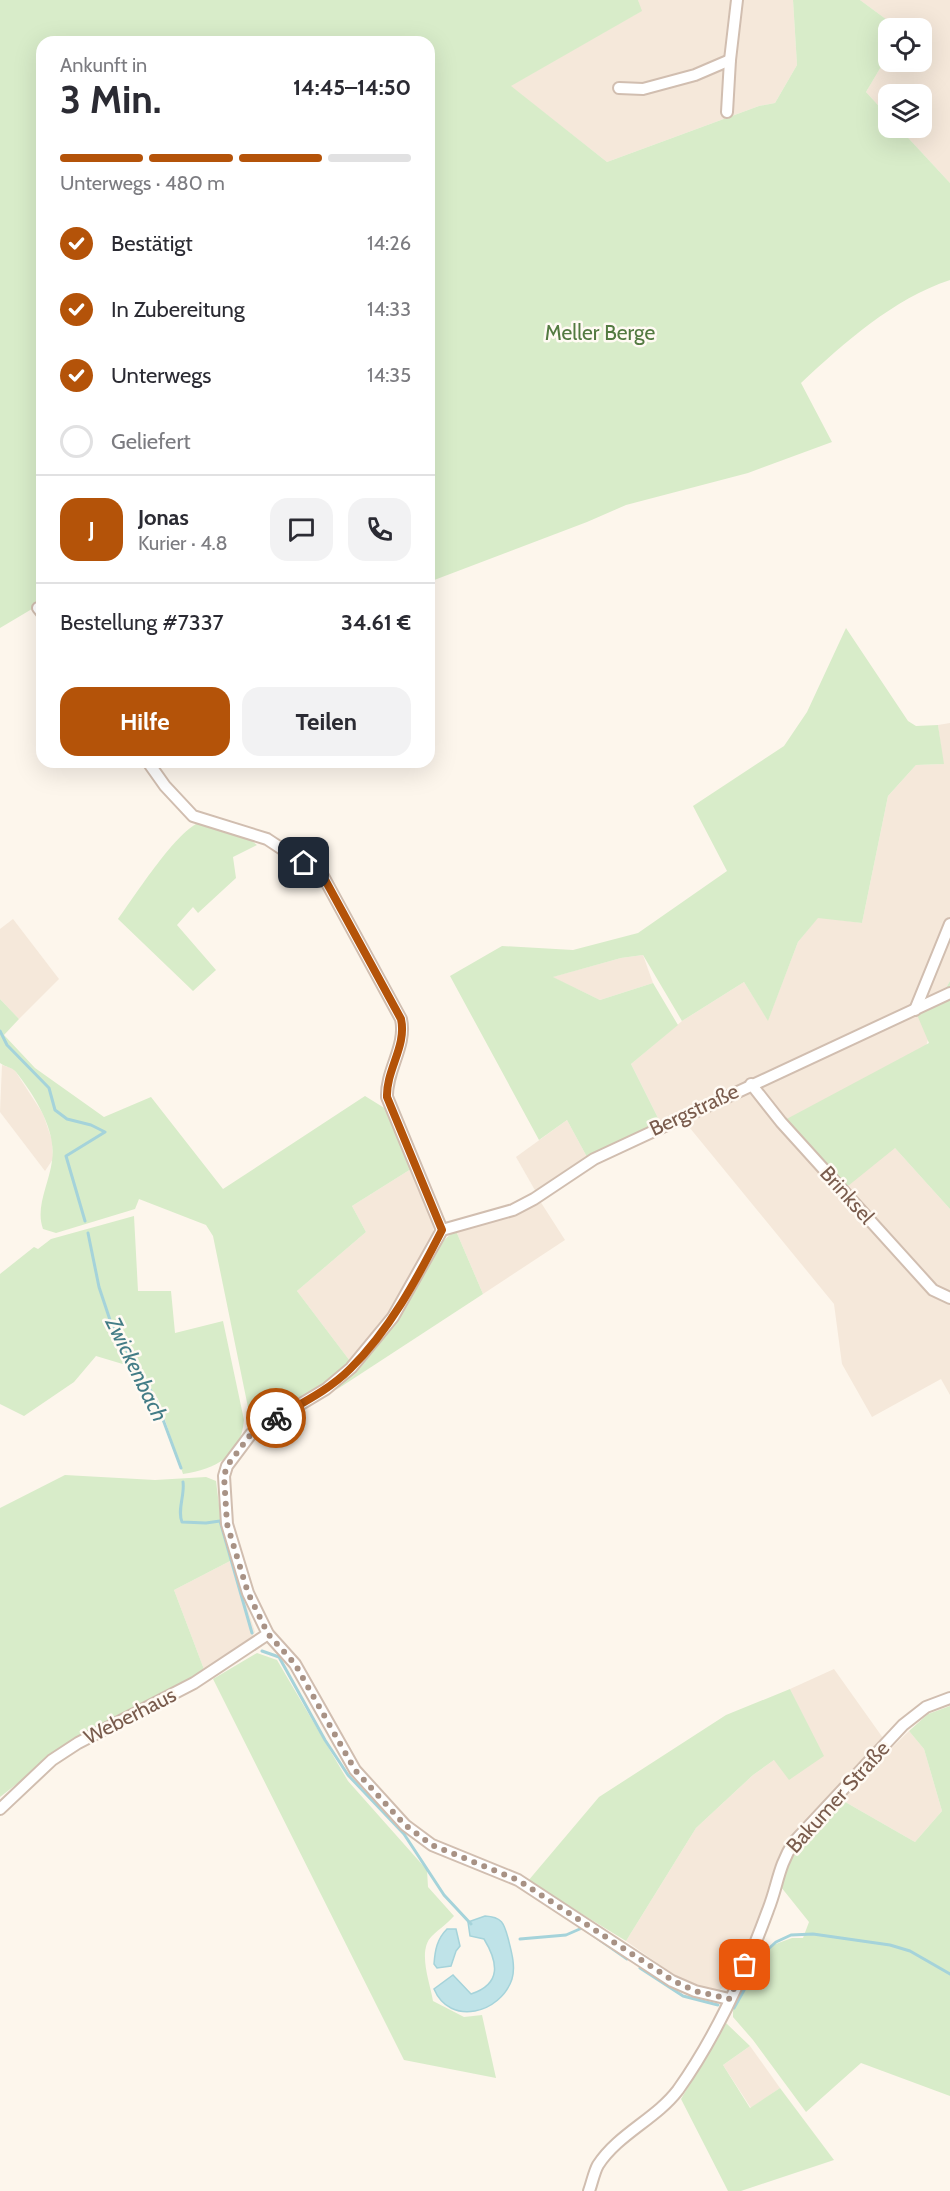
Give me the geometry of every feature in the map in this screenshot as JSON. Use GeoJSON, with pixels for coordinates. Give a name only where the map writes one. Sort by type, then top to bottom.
{"type":"FeatureCollection","features":[{"type":"Feature","properties":{"kind":"street"},"geometry":{"type":"LineString","coordinates":[[727,112],[737,0]]}},
{"type":"Feature","properties":{"kind":"street"},"geometry":{"type":"LineString","coordinates":[[619,88],[643,89],[695,75],[730,60]]}},
{"type":"Feature","properties":{"kind":"street"},"geometry":{"type":"LineString","coordinates":[[152,768],[165,786],[193,816],[267,838],[323,876],[401,1019],[404,1030],[389,1074],[387,1097],[442,1230],[393,1317],[351,1368],[326,1389],[251,1434],[227,1466],[224,1476],[227,1524],[248,1593],[268,1634],[295,1664],[355,1770],[405,1825],[432,1845],[518,1880],[672,1980],[695,1991],[729,1999]]}},
{"type":"Feature","properties":{"kind":"street"},"geometry":{"type":"LineString","coordinates":[[915,1010],[950,924]]}},
{"type":"Feature","properties":{"kind":"street","name":"Bergstraße"},"geometry":{"type":"LineString","coordinates":[[442,1230],[513,1210],[534,1199],[594,1159],[950,993]]}},
{"type":"Feature","properties":{"kind":"street","name":"Brinksel"},"geometry":{"type":"LineString","coordinates":[[751,1084],[781,1122],[933,1290],[950,1298]]}},
{"type":"Feature","properties":{"kind":"street","name":"Weberhaus"},"geometry":{"type":"LineString","coordinates":[[0,1809],[52,1760],[78,1743],[194,1683],[268,1634]]}},
{"type":"Feature","properties":{"kind":"street","name":"Bakumer Straße"},"geometry":{"type":"LineString","coordinates":[[589,2191],[598,2165],[620,2142],[660,2110],[678,2090],[724,2012],[770,1907],[782,1860],[794,1842],[909,1720],[926,1707],[950,1698]]}},
{"type":"Feature","properties":{"kind":"shaded area"},"geometry":{"type":"Polygon","coordinates":[[[638,0],[793,0],[797,65],[775,103],[759,106],[607,162],[510,86],[641,11],[638,0]]]}},
{"type":"Feature","properties":{"kind":"shaded area"},"geometry":{"type":"Polygon","coordinates":[[[860,0],[950,0],[950,183],[908,138],[932,138],[932,84],[878,84],[878,105],[866,92],[878,72],[932,72],[932,18],[884,18],[860,0]]]}},
{"type":"Feature","properties":{"kind":"shaded area"},"geometry":{"type":"Polygon","coordinates":[[[950,723],[950,981],[941,997],[895,1148],[950,1209],[950,1395],[941,1379],[872,1417],[842,1364],[834,1304],[685,1122],[660,1122],[631,1064],[682,1021],[744,982],[768,1020],[798,942],[818,917],[862,923],[888,796],[916,765],[943,764],[938,725],[950,723]]]}},
{"type":"Feature","properties":{"kind":"shaded area"},"geometry":{"type":"Polygon","coordinates":[[[13,919],[59,979],[19,1019],[0,999],[0,929],[13,919]]]}},
{"type":"Feature","properties":{"kind":"shaded area"},"geometry":{"type":"Polygon","coordinates":[[[643,955],[653,983],[600,1000],[552,977],[621,958],[643,955]]]}},
{"type":"Feature","properties":{"kind":"shaded area"},"geometry":{"type":"Polygon","coordinates":[[[2,1065],[14,1069],[43,1114],[52,1140],[53,1159],[45,1171],[0,1112],[2,1065]]]}},
{"type":"Feature","properties":{"kind":"shaded area"},"geometry":{"type":"Polygon","coordinates":[[[567,1120],[587,1157],[536,1192],[516,1157],[567,1120]]]}},
{"type":"Feature","properties":{"kind":"shaded area"},"geometry":{"type":"Polygon","coordinates":[[[411,1169],[434,1225],[432,1241],[404,1291],[382,1323],[350,1361],[297,1291],[366,1232],[352,1206],[411,1169]]]}},
{"type":"Feature","properties":{"kind":"shaded area"},"geometry":{"type":"Polygon","coordinates":[[[540,1201],[565,1240],[483,1294],[456,1231],[524,1211],[540,1201]]]}},
{"type":"Feature","properties":{"kind":"shaded area"},"geometry":{"type":"Polygon","coordinates":[[[232,1560],[255,1632],[250,1640],[205,1672],[174,1590],[232,1560]]]}},
{"type":"Feature","properties":{"kind":"shaded area"},"geometry":{"type":"Polygon","coordinates":[[[834,1669],[883,1738],[791,1840],[778,1861],[758,1922],[730,1982],[717,1992],[680,1979],[626,1941],[696,1828],[753,1775],[774,1760],[823,1756],[790,1689],[834,1669]]]}},
{"type":"Feature","properties":{"kind":"shaded area"},"geometry":{"type":"Polygon","coordinates":[[[909,1731],[924,1749],[942,1811],[915,1842],[840,1799],[909,1731]]]}},
{"type":"Feature","properties":{"kind":"shaded area"},"geometry":{"type":"Polygon","coordinates":[[[750,2046],[780,2088],[751,2108],[723,2065],[750,2046]]]}},
{"type":"Feature","properties":{"kind":"green space","name":"Meller Berge"},"geometry":{"type":"Polygon","coordinates":[[[0,0],[638,0],[642,11],[511,86],[607,162],[759,106],[775,103],[797,65],[793,0],[860,0],[884,18],[878,18],[878,72],[866,92],[878,105],[878,138],[908,138],[950,183],[950,280],[929,288],[889,310],[852,337],[801,383],[832,442],[748,473],[626,505],[435,580],[435,36],[36,36],[36,607],[0,628],[0,0]]]}},
{"type":"Feature","properties":{"kind":"green space"},"geometry":{"type":"Polygon","coordinates":[[[846,628],[908,721],[916,726],[938,725],[944,764],[916,765],[888,796],[862,923],[818,918],[798,942],[768,1021],[744,982],[682,1021],[643,955],[621,958],[553,977],[600,1000],[653,983],[678,1025],[631,1064],[660,1122],[587,1157],[567,1120],[539,1140],[450,976],[502,946],[573,950],[638,933],[727,871],[693,806],[784,746],[807,712],[846,628]]]}},
{"type":"Feature","properties":{"kind":"green space"},"geometry":{"type":"Polygon","coordinates":[[[201,822],[248,838],[257,845],[233,857],[236,878],[198,913],[193,907],[177,925],[216,970],[193,991],[118,919],[169,849],[181,836],[201,822]]]}},
{"type":"Feature","properties":{"kind":"green space"},"geometry":{"type":"Polygon","coordinates":[[[950,981],[950,1209],[895,1148],[843,1190],[781,1122],[929,1043],[915,1010],[941,997],[950,981]]]}},
{"type":"Feature","properties":{"kind":"green space"},"geometry":{"type":"Polygon","coordinates":[[[0,999],[19,1019],[4,1035],[35,1068],[104,1117],[151,1097],[223,1189],[365,1096],[386,1109],[411,1169],[352,1206],[366,1232],[297,1291],[350,1361],[323,1386],[257,1427],[251,1422],[213,1236],[206,1225],[139,1199],[135,1209],[56,1233],[43,1229],[41,1212],[52,1161],[51,1137],[43,1114],[30,1091],[14,1070],[0,1063],[0,999]]]}},
{"type":"Feature","properties":{"kind":"green space"},"geometry":{"type":"Polygon","coordinates":[[[134,1216],[138,1291],[171,1291],[175,1333],[223,1321],[244,1420],[242,1432],[238,1443],[225,1459],[195,1472],[183,1474],[158,1399],[136,1368],[96,1356],[74,1382],[24,1416],[0,1404],[0,1274],[34,1247],[38,1249],[51,1239],[134,1216]]]}},
{"type":"Feature","properties":{"kind":"green space"},"geometry":{"type":"Polygon","coordinates":[[[456,1231],[483,1294],[336,1390],[386,1336],[400,1316],[438,1247],[456,1231]]]}},
{"type":"Feature","properties":{"kind":"green space"},"geometry":{"type":"Polygon","coordinates":[[[65,1475],[155,1480],[206,1477],[216,1481],[221,1521],[232,1560],[174,1590],[205,1672],[69,1743],[0,1797],[0,1508],[65,1475]]]}},
{"type":"Feature","properties":{"kind":"green space"},"geometry":{"type":"Polygon","coordinates":[[[257,1653],[277,1660],[348,1781],[427,1870],[428,1887],[454,1916],[432,1936],[425,1950],[433,2001],[464,2017],[482,2015],[496,2078],[404,2060],[213,1679],[257,1653]]]}},
{"type":"Feature","properties":{"kind":"green space"},"geometry":{"type":"Polygon","coordinates":[[[790,1689],[824,1756],[789,1780],[774,1760],[753,1775],[696,1828],[626,1941],[528,1881],[599,1797],[726,1715],[790,1689]]]}},
{"type":"Feature","properties":{"kind":"green space"},"geometry":{"type":"Polygon","coordinates":[[[950,1706],[950,2096],[861,2063],[806,2112],[753,2040],[733,2017],[733,2003],[759,1950],[792,1938],[803,1938],[809,1922],[781,1887],[788,1858],[840,1799],[915,1842],[942,1811],[924,1749],[909,1731],[928,1714],[950,1706]]]}},
{"type":"Feature","properties":{"kind":"green space"},"geometry":{"type":"Polygon","coordinates":[[[726,2023],[750,2046],[723,2065],[750,2108],[780,2088],[834,2160],[741,2191],[728,2191],[681,2099],[726,2023]]]}},
{"type":"Feature","properties":{"kind":"water"},"geometry":{"type":"Polygon","coordinates":[[[485,1916],[499,1919],[505,1928],[513,1958],[512,1979],[506,1991],[487,2007],[463,2012],[441,2001],[434,1989],[453,1975],[471,1994],[488,1984],[494,1971],[492,1956],[484,1939],[470,1936],[468,1922],[485,1916]]]}},
{"type":"Feature","properties":{"kind":"water"},"geometry":{"type":"Polygon","coordinates":[[[447,1929],[456,1929],[460,1946],[451,1966],[437,1968],[434,1964],[436,1949],[447,1929]]]}},
{"type":"Feature","properties":{"kind":"waterway","name":"Zwickenbach"},"geometry":{"type":"LineString","coordinates":[[0,1031],[7,1045],[49,1088],[55,1110],[67,1119],[91,1125],[105,1132],[66,1156],[85,1221]]}},
{"type":"Feature","properties":{"kind":"waterway","name":"Zwickenbach"},"geometry":{"type":"LineString","coordinates":[[88,1233],[99,1287],[112,1326],[155,1398],[181,1468]]}},
{"type":"Feature","properties":{"kind":"waterway","name":"Zwickenbach"},"geometry":{"type":"LineString","coordinates":[[183,1482],[180,1513],[182,1522],[220,1521],[252,1633]]}},
{"type":"Feature","properties":{"kind":"waterway","name":"Zwickenbach"},"geometry":{"type":"LineString","coordinates":[[262,1651],[279,1657],[325,1740],[348,1775],[404,1834],[444,1895],[471,1924]]}},
{"type":"Feature","properties":{"kind":"waterway","name":"Zwickenbach"},"geometry":{"type":"LineString","coordinates":[[520,1939],[566,1935],[582,1928]]}},
{"type":"Feature","properties":{"kind":"waterway","name":"Zwickenbach"},"geometry":{"type":"LineString","coordinates":[[587,1931],[627,1959]]}},
{"type":"Feature","properties":{"kind":"waterway","name":"Zwickenbach"},"geometry":{"type":"LineString","coordinates":[[734,2008],[766,1951],[776,1942],[791,1935],[813,1934],[890,1945],[910,1951],[950,1974]]}},
{"type":"Feature","properties":{"kind":"waterway","name":"Zwickenbach"},"geometry":{"type":"LineString","coordinates":[[640,1968],[683,1996],[718,2005]]}},
{"type":"Feature","properties":{"kind":"way so far"},"geometry":{"type":"LineString","coordinates":[[276,1418],[251,1434],[227,1466],[224,1476],[227,1524],[248,1593],[268,1634],[295,1664],[355,1770],[405,1825],[432,1845],[518,1880],[672,1980],[695,1991],[729,1999],[745,1965]]}},
{"type":"Feature","properties":{"kind":"route"},"geometry":{"type":"LineString","coordinates":[[276,1418],[326,1389],[351,1368],[393,1317],[442,1230],[387,1097],[386,1087],[389,1074],[404,1030],[401,1019],[323,876],[304,863]]}}]}
